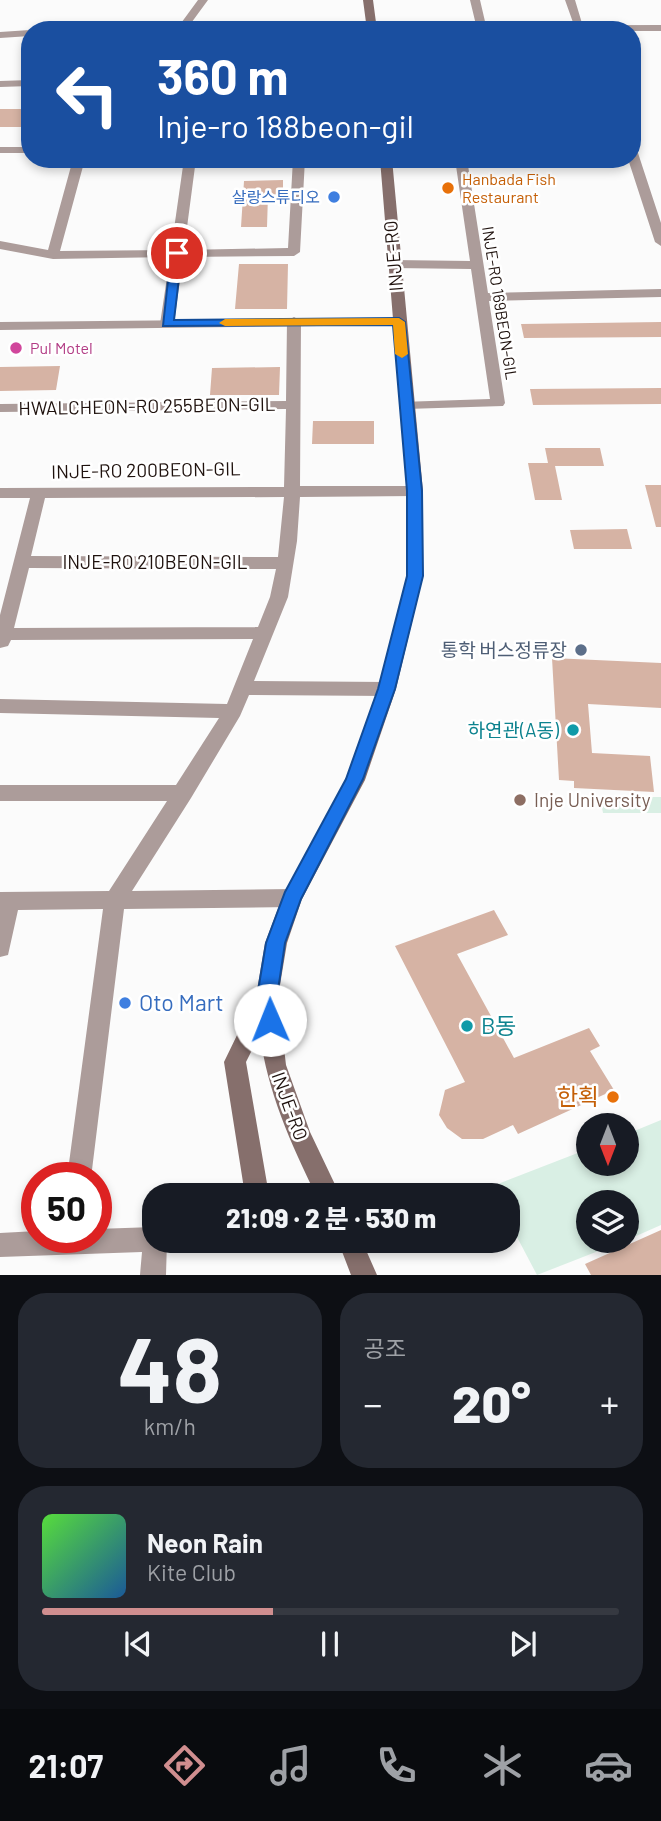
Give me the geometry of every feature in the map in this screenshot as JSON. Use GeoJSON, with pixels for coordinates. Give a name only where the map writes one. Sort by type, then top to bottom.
{"type":"FeatureCollection","features":[{"type":"Feature","properties":{"kind":"main road"},"geometry":{"type":"LineString","coordinates":[[368,0],[371,21]]}},
{"type":"Feature","properties":{"kind":"main road","name":"INJE-RO"},"geometry":{"type":"LineString","coordinates":[[322,1183],[300,1136],[275,1065],[267,997],[276,943],[292,898],[355,779],[387,689],[415,576],[415,491],[387,168]]}},
{"type":"Feature","properties":{"kind":"main road"},"geometry":{"type":"LineString","coordinates":[[255,1183],[235,1062],[267,997]]}},
{"type":"Feature","properties":{"kind":"main road"},"geometry":{"type":"LineString","coordinates":[[355,1253],[364,1275]]}},
{"type":"Feature","properties":{"kind":"street"},"geometry":{"type":"LineString","coordinates":[[186,21],[200,0]]}},
{"type":"Feature","properties":{"kind":"street"},"geometry":{"type":"LineString","coordinates":[[475,0],[480,21]]}},
{"type":"Feature","properties":{"kind":"street"},"geometry":{"type":"LineString","coordinates":[[570,0],[577,21]]}},
{"type":"Feature","properties":{"kind":"street"},"geometry":{"type":"LineString","coordinates":[[641,28],[661,28]]}},
{"type":"Feature","properties":{"kind":"street"},"geometry":{"type":"LineString","coordinates":[[0,35],[21,34]]}},
{"type":"Feature","properties":{"kind":"street"},"geometry":{"type":"LineString","coordinates":[[0,84],[21,83]]}},
{"type":"Feature","properties":{"kind":"street"},"geometry":{"type":"LineString","coordinates":[[0,150],[21,150]]}},
{"type":"Feature","properties":{"kind":"street"},"geometry":{"type":"LineString","coordinates":[[53,255],[77,168]]}},
{"type":"Feature","properties":{"kind":"street"},"geometry":{"type":"LineString","coordinates":[[167,324],[189,168]]}},
{"type":"Feature","properties":{"kind":"street"},"geometry":{"type":"LineString","coordinates":[[0,245],[53,255],[294,253],[299,168]]}},
{"type":"Feature","properties":{"kind":"street","name":"INJE-RO 169BEON-GIL"},"geometry":{"type":"LineString","coordinates":[[406,405],[498,403],[462,168]]}},
{"type":"Feature","properties":{"kind":"street"},"geometry":{"type":"LineString","coordinates":[[637,168],[661,242]]}},
{"type":"Feature","properties":{"kind":"street"},"geometry":{"type":"LineString","coordinates":[[647,197],[661,197]]}},
{"type":"Feature","properties":{"kind":"street"},"geometry":{"type":"LineString","coordinates":[[393,264],[477,265]]}},
{"type":"Feature","properties":{"kind":"street"},"geometry":{"type":"LineString","coordinates":[[482,297],[661,293]]}},
{"type":"Feature","properties":{"kind":"street"},"geometry":{"type":"LineString","coordinates":[[81,1162],[116,900],[233,711],[245,688],[279,597],[286,563],[292,490],[294,321]]}},
{"type":"Feature","properties":{"kind":"street"},"geometry":{"type":"LineString","coordinates":[[0,327],[294,321],[399,322]]}},
{"type":"Feature","properties":{"kind":"street","name":"HWALCHEON-RO 255BEON-GIL"},"geometry":{"type":"LineString","coordinates":[[0,408],[293,405]]}},
{"type":"Feature","properties":{"kind":"street","name":"INJE-RO 200BEON-GIL"},"geometry":{"type":"LineString","coordinates":[[0,493],[415,491]]}},
{"type":"Feature","properties":{"kind":"street"},"geometry":{"type":"LineString","coordinates":[[39,492],[24,562],[2,638],[264,633]]}},
{"type":"Feature","properties":{"kind":"street","name":"INJE-RO 210BEON-GIL"},"geometry":{"type":"LineString","coordinates":[[24,562],[286,563]]}},
{"type":"Feature","properties":{"kind":"street"},"geometry":{"type":"LineString","coordinates":[[245,688],[387,689]]}},
{"type":"Feature","properties":{"kind":"street"},"geometry":{"type":"LineString","coordinates":[[0,706],[233,711]]}},
{"type":"Feature","properties":{"kind":"street"},"geometry":{"type":"LineString","coordinates":[[0,793],[184,793]]}},
{"type":"Feature","properties":{"kind":"street"},"geometry":{"type":"LineString","coordinates":[[0,948],[5,901],[292,898]]}},
{"type":"Feature","properties":{"kind":"street"},"geometry":{"type":"LineString","coordinates":[[112,1239],[142,1240]]}},
{"type":"Feature","properties":{"kind":"street"},"geometry":{"type":"LineString","coordinates":[[0,1245],[21,1243]]}},
{"type":"Feature","properties":{"kind":"street"},"geometry":{"type":"LineString","coordinates":[[153,1275],[154,1253]]}},
{"type":"Feature","properties":{"kind":"green space"},"geometry":{"type":"Polygon","coordinates":[[[600,797],[661,797],[661,813],[603,813],[600,797]]]}},
{"type":"Feature","properties":{"kind":"green space"},"geometry":{"type":"Polygon","coordinates":[[[661,1120],[661,1225],[639,1235],[639,1190],[576,1190],[576,1253],[593,1253],[537,1275],[520,1243],[520,1183],[500,1183],[576,1154],[576,1176],[639,1176],[639,1129],[661,1120]]]}},
{"type":"Feature","properties":{"kind":"building"},"geometry":{"type":"Polygon","coordinates":[[[0,109],[21,109],[21,127],[0,127],[0,109]]]}},
{"type":"Feature","properties":{"kind":"building"},"geometry":{"type":"Polygon","coordinates":[[[283,180],[283,194],[268,195],[267,227],[241,227],[244,181],[283,180]]]}},
{"type":"Feature","properties":{"kind":"building"},"geometry":{"type":"Polygon","coordinates":[[[239,264],[288,264],[287,309],[235,309],[239,264]]]}},
{"type":"Feature","properties":{"kind":"building"},"geometry":{"type":"Polygon","coordinates":[[[661,322],[661,337],[524,338],[521,324],[661,322]]]}},
{"type":"Feature","properties":{"kind":"building"},"geometry":{"type":"Polygon","coordinates":[[[60,366],[56,390],[0,391],[0,367],[60,366]]]}},
{"type":"Feature","properties":{"kind":"building"},"geometry":{"type":"Polygon","coordinates":[[[280,367],[279,395],[210,395],[212,368],[280,367]]]}},
{"type":"Feature","properties":{"kind":"building"},"geometry":{"type":"Polygon","coordinates":[[[661,388],[661,404],[533,405],[530,389],[661,388]]]}},
{"type":"Feature","properties":{"kind":"building"},"geometry":{"type":"Polygon","coordinates":[[[313,421],[374,421],[374,444],[312,444],[313,421]]]}},
{"type":"Feature","properties":{"kind":"building"},"geometry":{"type":"Polygon","coordinates":[[[545,448],[600,448],[604,466],[555,466],[562,500],[535,500],[528,463],[548,463],[545,448]]]}},
{"type":"Feature","properties":{"kind":"building"},"geometry":{"type":"Polygon","coordinates":[[[645,485],[661,485],[661,527],[656,527],[645,485]]]}},
{"type":"Feature","properties":{"kind":"building"},"geometry":{"type":"Polygon","coordinates":[[[627,529],[632,549],[574,549],[570,530],[627,529]]]}},
{"type":"Feature","properties":{"kind":"building","name":"하연관(A동)"},"geometry":{"type":"Polygon","coordinates":[[[552,658],[661,663],[661,708],[588,704],[592,753],[650,756],[654,792],[574,788],[574,781],[559,780],[552,658]]]}},
{"type":"Feature","properties":{"kind":"building","name":"B동"},"geometry":{"type":"Polygon","coordinates":[[[494,910],[508,935],[457,954],[514,1058],[589,1028],[600,1046],[590,1051],[614,1090],[518,1134],[513,1125],[483,1139],[462,1139],[447,1128],[439,1115],[445,1090],[465,1082],[395,946],[494,910]]]}},
{"type":"Feature","properties":{"kind":"building"},"geometry":{"type":"Polygon","coordinates":[[[661,1230],[661,1275],[591,1275],[585,1264],[610,1253],[639,1253],[639,1240],[661,1230]]]}},
{"type":"Feature","properties":{"kind":"slow traffic"},"geometry":{"type":"LineString","coordinates":[[225,323],[399,322],[402,354]]}},
{"type":"Feature","properties":{"kind":"place","name":"Hanbada Fish Restaurant"},"geometry":{"type":"Point","coordinates":[448,188]}},
{"type":"Feature","properties":{"kind":"place","name":"살랑스튜디오"},"geometry":{"type":"Point","coordinates":[334,197]}},
{"type":"Feature","properties":{"kind":"place","name":"Pul Motel"},"geometry":{"type":"Point","coordinates":[16,348]}},
{"type":"Feature","properties":{"kind":"place","name":"통학 버스정류장"},"geometry":{"type":"Point","coordinates":[581,650]}},
{"type":"Feature","properties":{"kind":"place","name":"하연관(A동)"},"geometry":{"type":"Point","coordinates":[573,730]}},
{"type":"Feature","properties":{"kind":"place","name":"Inje University"},"geometry":{"type":"Point","coordinates":[520,800]}},
{"type":"Feature","properties":{"kind":"place","name":"Oto Mart"},"geometry":{"type":"Point","coordinates":[125,1003]}},
{"type":"Feature","properties":{"kind":"place","name":"B동"},"geometry":{"type":"Point","coordinates":[467,1026]}},
{"type":"Feature","properties":{"kind":"place","name":"한획"},"geometry":{"type":"Point","coordinates":[613,1097]}},
{"type":"Feature","properties":{"kind":"route"},"geometry":{"type":"LineString","coordinates":[[177,253],[167,324],[399,322],[415,491],[415,576],[387,689],[355,779],[292,898],[276,943],[267,997],[270,1020]]}}]}
